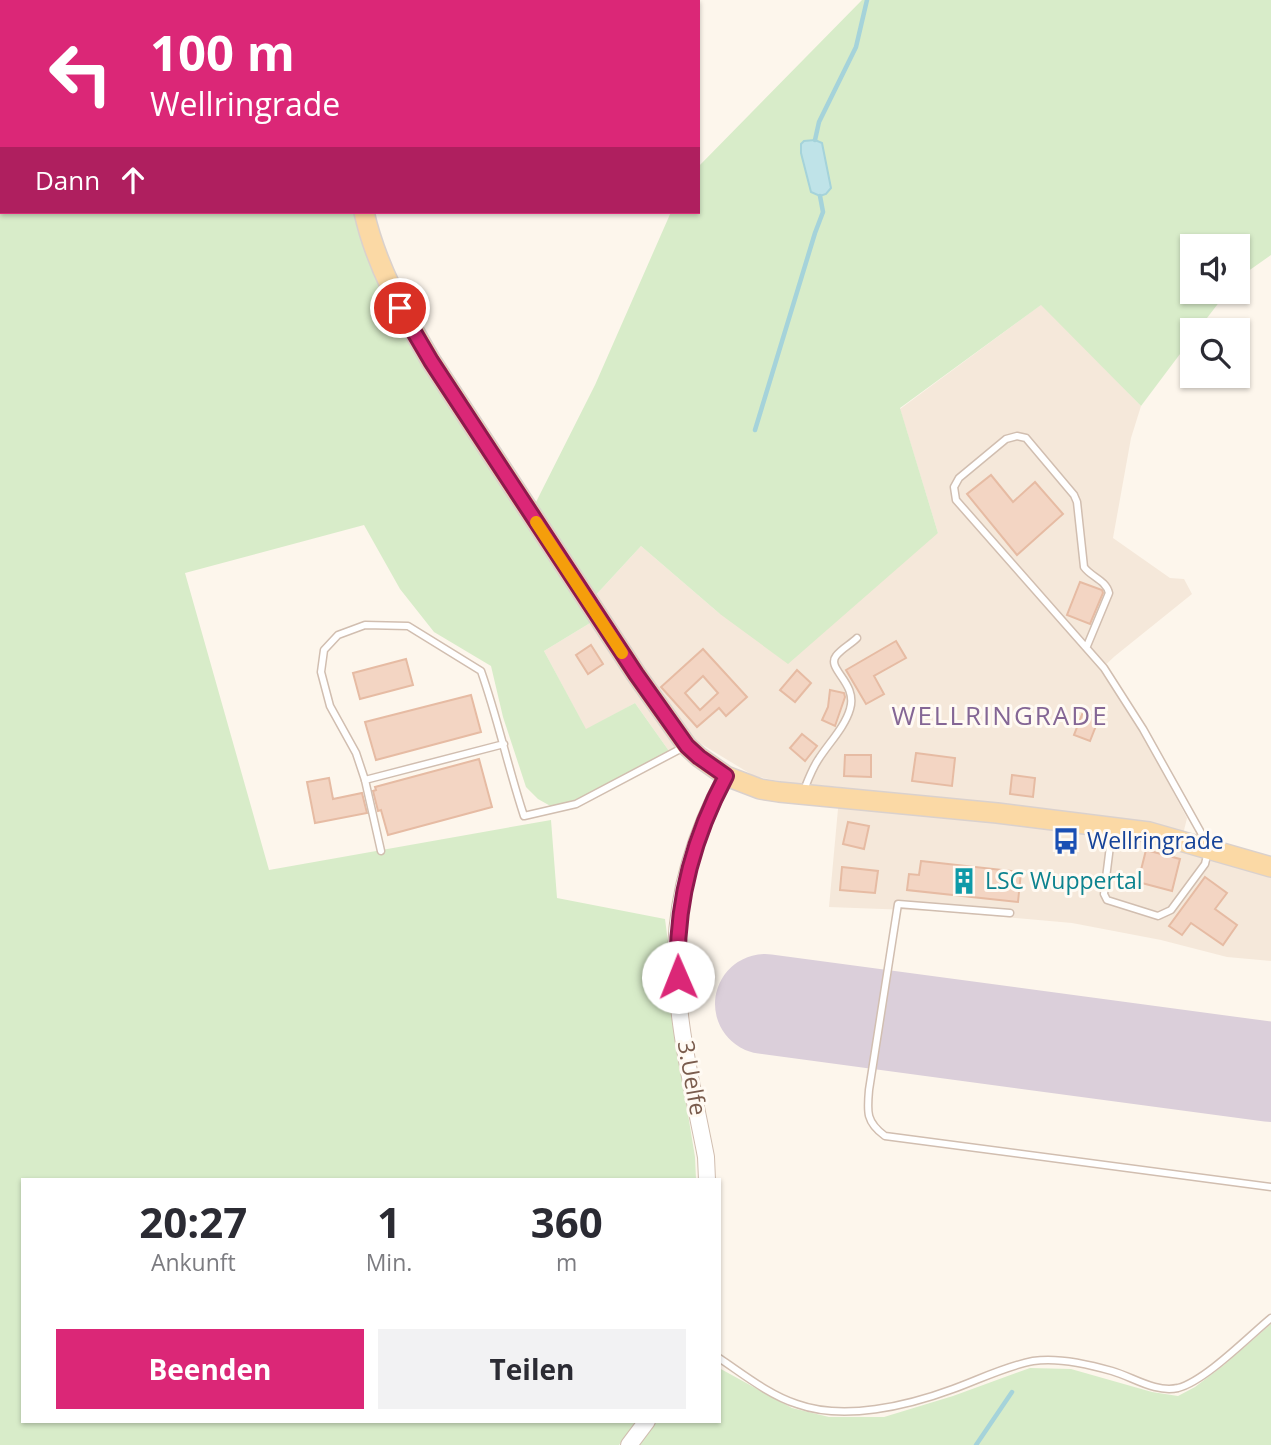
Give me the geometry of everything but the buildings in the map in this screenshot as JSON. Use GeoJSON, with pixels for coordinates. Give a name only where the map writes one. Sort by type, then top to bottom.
{"type":"FeatureCollection","features":[{"type":"Feature","properties":{"kind":"main road"},"geometry":{"type":"LineString","coordinates":[[365,214],[379,263],[400,308],[431,361],[594,610],[687,746],[699,757],[726,776],[760,789],[1112,826],[1209,847],[1271,867]]}},
{"type":"Feature","properties":{"kind":"street","name":"3.Uelfe"},"geometry":{"type":"LineString","coordinates":[[706,1178],[706,1157],[679,1004],[677,950],[681,901],[690,865],[705,821],[726,776]]}},
{"type":"Feature","properties":{"kind":"street"},"geometry":{"type":"LineString","coordinates":[[629,1445],[646,1423]]}},
{"type":"Feature","properties":{"kind":"lane"},"geometry":{"type":"LineString","coordinates":[[1087,646],[1109,593],[1104,583],[1088,574],[1084,567],[1074,495],[1026,438],[1017,436],[1006,439],[959,478],[954,487],[956,500],[1087,646],[1143,729],[1209,847],[1205,864],[1171,910],[1158,916],[1107,900],[1104,894],[1112,826]]}},
{"type":"Feature","properties":{"kind":"lane"},"geometry":{"type":"LineString","coordinates":[[381,851],[356,753],[330,706],[321,672],[324,650],[338,635],[365,625],[408,626],[481,671],[524,816],[576,804],[687,746]]}},
{"type":"Feature","properties":{"kind":"lane"},"geometry":{"type":"LineString","coordinates":[[802,795],[817,762],[850,711],[852,696],[847,682],[834,668],[833,663],[835,657],[857,638]]}},
{"type":"Feature","properties":{"kind":"lane"},"geometry":{"type":"LineString","coordinates":[[365,780],[504,744]]}},
{"type":"Feature","properties":{"kind":"lane"},"geometry":{"type":"LineString","coordinates":[[1010,913],[898,904],[869,1090],[867,1110],[872,1127],[885,1136],[1271,1188]]}},
{"type":"Feature","properties":{"kind":"lane"},"geometry":{"type":"LineString","coordinates":[[721,1359],[797,1405],[842,1412],[886,1408],[930,1398],[1033,1361],[1058,1360],[1083,1364],[1112,1371],[1158,1388],[1176,1388],[1201,1377],[1271,1318]]}},
{"type":"Feature","properties":{"kind":"shaded area"},"geometry":{"type":"Polygon","coordinates":[[[1042,304],[1141,406],[1131,438],[1113,538],[1170,578],[1184,579],[1192,594],[1100,670],[1140,730],[1187,818],[1180,847],[1271,874],[1271,961],[1227,957],[1161,940],[1072,923],[935,911],[829,907],[840,787],[788,783],[754,776],[693,739],[669,751],[635,703],[586,730],[544,651],[595,620],[594,597],[641,546],[720,614],[938,533],[900,409],[1042,304]]]}},
{"type":"Feature","properties":{"kind":"green space"},"geometry":{"type":"Polygon","coordinates":[[[862,0],[1271,0],[1271,255],[1250,270],[1250,234],[1180,234],[1180,304],[1218,304],[1207,318],[1180,318],[1180,354],[1141,406],[1041,305],[900,408],[938,533],[788,664],[720,614],[641,546],[594,597],[534,506],[595,385],[670,214],[700,214],[700,165],[862,0]]]}},
{"type":"Feature","properties":{"kind":"green space"},"geometry":{"type":"Polygon","coordinates":[[[0,214],[362,214],[375,263],[595,620],[544,651],[586,729],[635,703],[669,751],[575,802],[554,808],[538,799],[526,787],[503,717],[491,666],[434,632],[400,589],[364,525],[185,573],[269,870],[551,820],[557,898],[665,919],[669,950],[670,1005],[695,1157],[696,1178],[21,1178],[21,1423],[635,1423],[619,1445],[0,1445],[0,214]]]}},
{"type":"Feature","properties":{"kind":"green space"},"geometry":{"type":"Polygon","coordinates":[[[1271,1324],[1271,1445],[638,1445],[653,1423],[721,1423],[721,1369],[792,1408],[829,1417],[884,1417],[1030,1368],[1071,1369],[1152,1392],[1178,1396],[1224,1365],[1271,1324]]]}},
{"type":"Feature","properties":{"kind":"water"},"geometry":{"type":"Polygon","coordinates":[[[815,140],[822,143],[831,188],[820,196],[811,192],[801,153],[801,144],[804,141],[815,140]]]}},
{"type":"Feature","properties":{"kind":"waterway"},"geometry":{"type":"LineString","coordinates":[[815,140],[819,122],[856,47],[867,0]]}},
{"type":"Feature","properties":{"kind":"waterway"},"geometry":{"type":"LineString","coordinates":[[755,430],[823,212],[820,196]]}},
{"type":"Feature","properties":{"kind":"waterway"},"geometry":{"type":"LineString","coordinates":[[976,1445],[1012,1392]]}},
{"type":"Feature","properties":{"kind":"runway"},"geometry":{"type":"LineString","coordinates":[[765,1004],[1271,1072]]}},
{"type":"Feature","properties":{"kind":"slow traffic"},"geometry":{"type":"LineString","coordinates":[[536,522],[622,653]]}},
{"type":"Feature","properties":{"kind":"place","name":"Wellringrade"},"geometry":{"type":"Point","coordinates":[1066,841]}},
{"type":"Feature","properties":{"kind":"place","name":"LSC Wuppertal"},"geometry":{"type":"Point","coordinates":[964,881]}},
{"type":"Feature","properties":{"kind":"district","name":"WELLRINGRADE"},"geometry":{"type":"Point","coordinates":[1000,716]}},
{"type":"Feature","properties":{"kind":"route"},"geometry":{"type":"LineString","coordinates":[[400,308],[431,361],[636,674],[687,746],[726,776],[700,832],[681,901],[678,977]]}}]}
